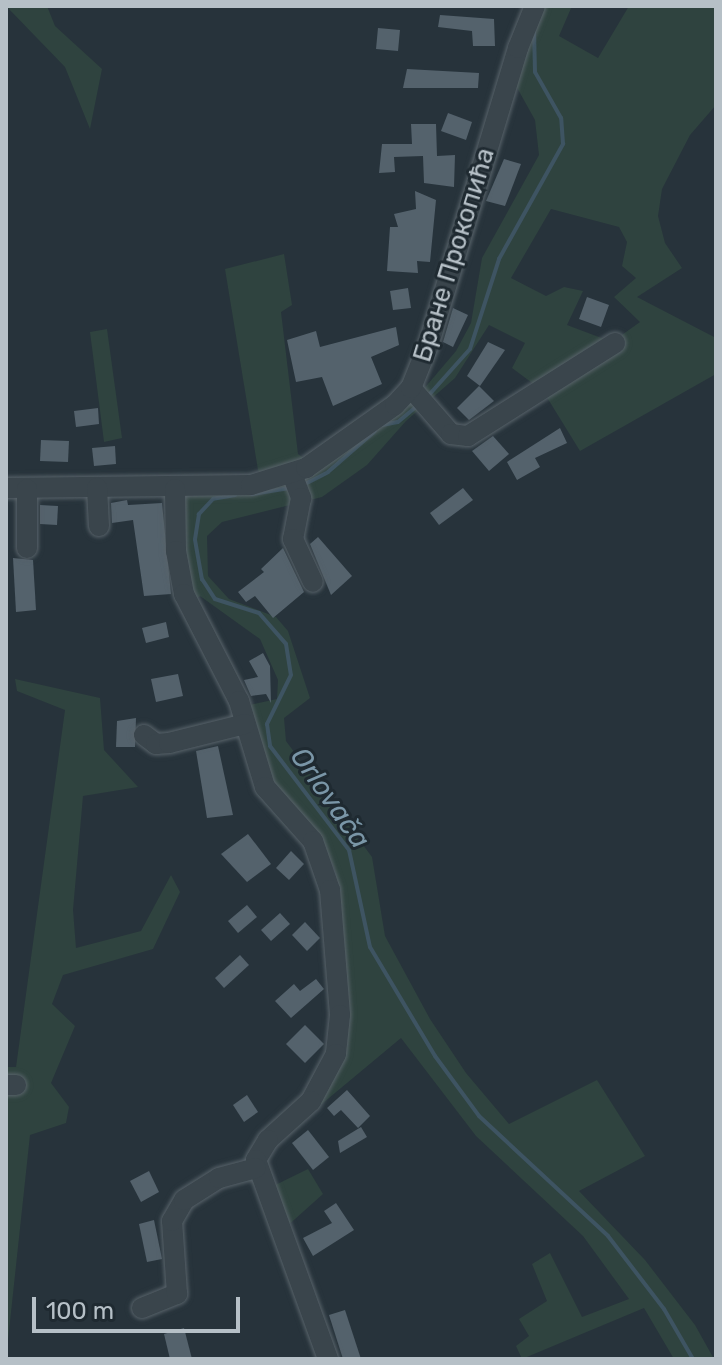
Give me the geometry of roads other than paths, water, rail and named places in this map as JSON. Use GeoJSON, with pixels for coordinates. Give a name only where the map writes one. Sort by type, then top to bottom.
{"type":"FeatureCollection","features":[{"type":"Feature","properties":{"kind":"street","name":"Бране Прокопића"},"geometry":{"type":"LineString","coordinates":[[16,489],[296,485],[367,429],[421,401],[535,6]]}},
{"type":"Feature","properties":{"kind":"street"},"geometry":{"type":"LineString","coordinates":[[421,401],[451,434],[468,436],[615,343]]}},
{"type":"Feature","properties":{"kind":"street"},"geometry":{"type":"LineString","coordinates":[[296,485],[293,539],[313,582]]}},
{"type":"Feature","properties":{"kind":"street"},"geometry":{"type":"LineString","coordinates":[[97,488],[99,526]]}},
{"type":"Feature","properties":{"kind":"street"},"geometry":{"type":"LineString","coordinates":[[16,489],[27,548]]}},
{"type":"Feature","properties":{"kind":"street"},"geometry":{"type":"LineString","coordinates":[[175,489],[176,551],[184,594],[245,724],[265,787],[313,841],[326,870],[340,1015],[336,1054],[326,1078],[311,1101],[258,1153],[256,1168],[308,1293],[328,1359]]}},
{"type":"Feature","properties":{"kind":"street"},"geometry":{"type":"LineString","coordinates":[[144,735],[156,744],[169,743],[245,724]]}},
{"type":"Feature","properties":{"kind":"street"},"geometry":{"type":"LineString","coordinates":[[142,1308],[177,1294],[172,1221],[184,1200],[219,1178],[256,1168]]}},
{"type":"Feature","properties":{"kind":"waterway","name":"Orlovača"},"geometry":{"type":"LineString","coordinates":[[428,396],[470,349],[499,259],[563,144],[561,118],[535,72],[534,31]]}},
{"type":"Feature","properties":{"kind":"waterway","name":"Orlovača"},"geometry":{"type":"LineString","coordinates":[[382,425],[398,422],[418,405]]}},
{"type":"Feature","properties":{"kind":"waterway","name":"Orlovača"},"geometry":{"type":"LineString","coordinates":[[303,485],[328,472],[375,431]]}},
{"type":"Feature","properties":{"kind":"waterway","name":"Orlovača"},"geometry":{"type":"LineString","coordinates":[[252,494],[290,488]]}},
{"type":"Feature","properties":{"kind":"waterway","name":"Orlovača"},"geometry":{"type":"LineString","coordinates":[[235,495],[213,499],[199,514],[195,540],[202,579],[215,599],[259,613],[286,644],[291,675],[267,724],[270,746],[349,850],[370,947],[435,1056],[479,1116],[608,1236],[664,1309],[693,1359]]}}]}
